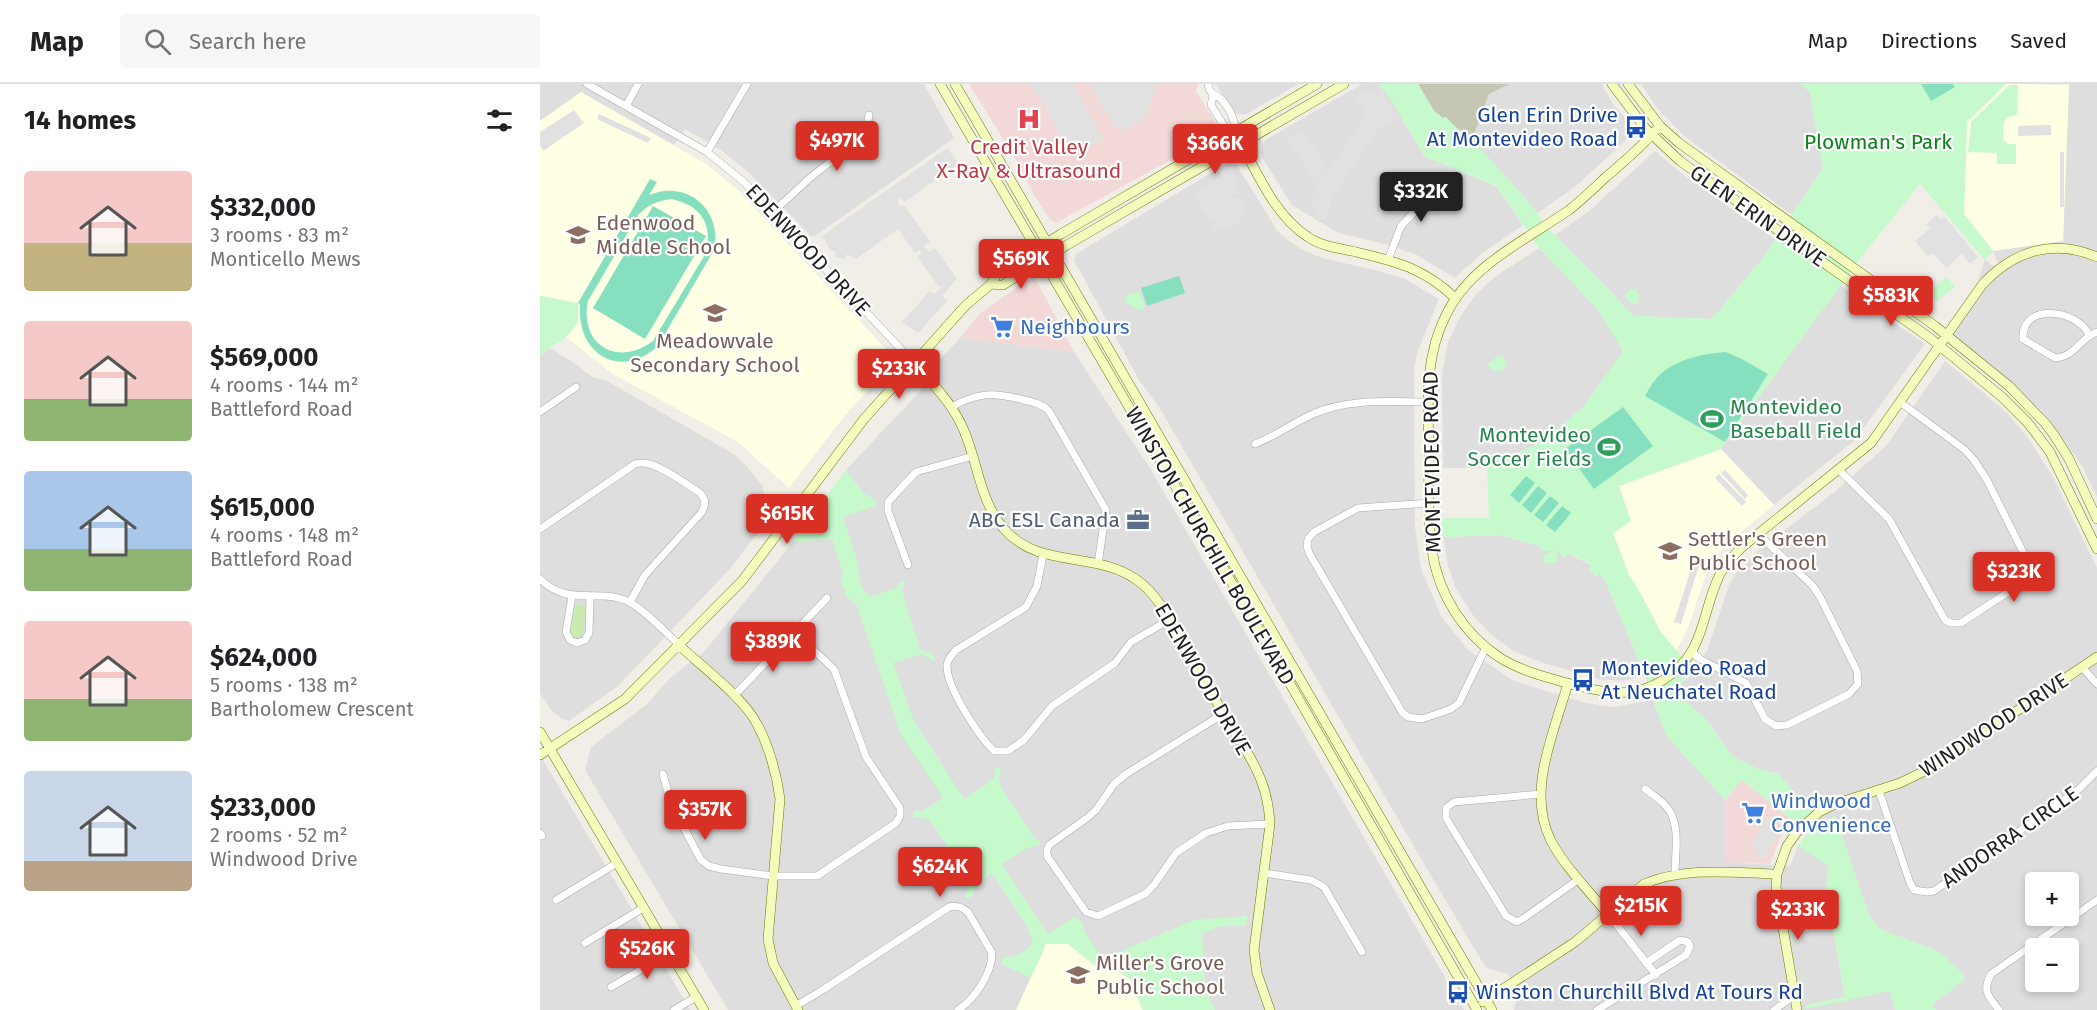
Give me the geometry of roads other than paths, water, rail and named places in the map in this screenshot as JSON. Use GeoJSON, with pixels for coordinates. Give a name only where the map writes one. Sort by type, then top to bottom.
{"type":"FeatureCollection","features":[{"type":"Feature","properties":{"kind":"street","name":"EDENWOOD DRIVE"},"geometry":{"type":"LineString","coordinates":[[587,84],[707,152],[744,182],[773,212],[914,363],[951,407],[962,425],[984,495],[996,520],[1023,546],[1043,555],[1114,568],[1136,579],[1151,592],[1260,777],[1269,806],[1270,824],[1254,950],[1257,973],[1270,1010]]}},
{"type":"Feature","properties":{"kind":"street"},"geometry":{"type":"LineString","coordinates":[[626,105],[638,84]]}},
{"type":"Feature","properties":{"kind":"street"},"geometry":{"type":"LineString","coordinates":[[707,152],[747,84]]}},
{"type":"Feature","properties":{"kind":"street","name":"WINSTON CHURCHILL BOULEVARD"},"geometry":{"type":"LineString","coordinates":[[940,84],[1280,665],[1475,1009]]}},
{"type":"Feature","properties":{"kind":"street","name":"WINSTON CHURCHILL BOULEVARD"},"geometry":{"type":"LineString","coordinates":[[955,84],[1492,1010]]}},
{"type":"Feature","properties":{"kind":"street"},"geometry":{"type":"LineString","coordinates":[[1208,84],[1213,96],[1222,99],[1236,122],[1235,133],[1278,208],[1304,234],[1323,244],[1401,262],[1443,286],[1455,298]]}},
{"type":"Feature","properties":{"kind":"street"},"geometry":{"type":"LineString","coordinates":[[540,755],[625,699],[742,581],[864,419],[966,305],[991,284],[997,274],[1047,242],[1317,84]]}},
{"type":"Feature","properties":{"kind":"street"},"geometry":{"type":"LineString","coordinates":[[991,284],[1003,285],[1344,84]]}},
{"type":"Feature","properties":{"kind":"street","name":"GLEN ERIN DRIVE"},"geometry":{"type":"LineString","coordinates":[[1612,84],[1632,113],[1652,136],[1680,161],[1940,345],[2002,397],[2039,436],[2060,470],[2097,549]]}},
{"type":"Feature","properties":{"kind":"street","name":"GLEN ERIN DRIVE"},"geometry":{"type":"LineString","coordinates":[[1628,84],[1660,126],[1701,159],[1947,335],[2008,386],[2046,423],[2069,459],[2097,519]]}},
{"type":"Feature","properties":{"kind":"street"},"geometry":{"type":"LineString","coordinates":[[1213,96],[1211,105],[1226,129],[1235,133]]}},
{"type":"Feature","properties":{"kind":"street"},"geometry":{"type":"LineString","coordinates":[[773,212],[811,177],[861,138],[867,125],[868,115]]}},
{"type":"Feature","properties":{"kind":"street","name":"MONTEVIDEO ROAD"},"geometry":{"type":"LineString","coordinates":[[1660,126],[1652,136],[1570,208],[1490,263],[1473,278],[1455,298],[1446,313],[1433,346],[1428,381],[1428,402],[1432,551],[1436,573],[1444,593],[1470,632],[1502,659],[1521,669],[1607,693],[1638,691],[1661,681],[1680,667],[1692,652],[1721,573],[1742,547],[1871,443],[1982,285],[1994,272],[2013,259],[2035,251],[2071,248],[2097,257]]}},
{"type":"Feature","properties":{"kind":"street"},"geometry":{"type":"LineString","coordinates":[[1388,260],[1401,226],[1423,203],[1441,179]]}},
{"type":"Feature","properties":{"kind":"street"},"geometry":{"type":"LineString","coordinates":[[2089,335],[2085,327],[2068,317],[2039,314],[2026,325],[2023,339],[2055,358],[2071,353],[2089,335],[2097,332]]}},
{"type":"Feature","properties":{"kind":"street"},"geometry":{"type":"LineString","coordinates":[[540,412],[576,387]]}},
{"type":"Feature","properties":{"kind":"street"},"geometry":{"type":"LineString","coordinates":[[951,407],[977,396],[1000,394],[1045,406],[1106,510],[1098,564]]}},
{"type":"Feature","properties":{"kind":"street"},"geometry":{"type":"LineString","coordinates":[[1255,444],[1280,433],[1312,414],[1345,405],[1368,402],[1428,402]]}},
{"type":"Feature","properties":{"kind":"street"},"geometry":{"type":"LineString","coordinates":[[1839,470],[1889,519],[1946,621],[1961,623],[2022,583],[2030,569],[2028,562],[1980,468],[1965,450],[1900,402]]}},
{"type":"Feature","properties":{"kind":"street"},"geometry":{"type":"LineString","coordinates":[[908,565],[888,511],[888,502],[916,472],[973,456]]}},
{"type":"Feature","properties":{"kind":"street"},"geometry":{"type":"LineString","coordinates":[[540,529],[635,464],[642,462],[651,464],[699,492],[704,497],[705,504],[702,512],[645,575],[630,602]]}},
{"type":"Feature","properties":{"kind":"street"},"geometry":{"type":"LineString","coordinates":[[1430,503],[1359,508],[1314,532],[1308,539],[1309,553],[1402,712],[1408,717],[1422,719],[1434,716],[1459,703],[1486,646]]}},
{"type":"Feature","properties":{"kind":"street"},"geometry":{"type":"LineString","coordinates":[[1692,652],[1700,659],[1746,683],[1765,719],[1776,726],[1787,725],[1849,694],[1858,684],[1857,671],[1820,597],[1805,578],[1758,534]]}},
{"type":"Feature","properties":{"kind":"street"},"geometry":{"type":"LineString","coordinates":[[1043,555],[1037,586],[1026,607],[956,650],[948,658],[947,668],[960,705],[994,751],[1008,751],[1024,740],[1052,706],[1115,663],[1131,642],[1169,620]]}},
{"type":"Feature","properties":{"kind":"street"},"geometry":{"type":"LineString","coordinates":[[540,579],[557,591],[572,596],[611,597],[630,602],[734,696],[757,724],[780,799],[768,939],[774,963],[797,1008],[955,905],[963,907],[968,912],[993,953],[990,966],[975,997],[958,1010]]}},
{"type":"Feature","properties":{"kind":"street"},"geometry":{"type":"LineString","coordinates":[[572,596],[566,632],[570,640],[577,643],[585,640],[589,633],[590,597]]}},
{"type":"Feature","properties":{"kind":"street"},"geometry":{"type":"LineString","coordinates":[[734,696],[827,598]]}},
{"type":"Feature","properties":{"kind":"street"},"geometry":{"type":"LineString","coordinates":[[663,774],[671,804],[701,860],[720,870],[773,876],[817,876],[896,823],[900,816],[900,808],[862,749],[834,669],[795,633]]}},
{"type":"Feature","properties":{"kind":"street","name":"WINDWOOD DRIVE"},"geometry":{"type":"LineString","coordinates":[[1797,1010],[1778,907],[1777,873],[1787,846],[1797,832],[1811,818],[1835,804],[1879,791],[1935,766],[2097,657]]}},
{"type":"Feature","properties":{"kind":"street"},"geometry":{"type":"LineString","coordinates":[[2082,667],[2097,684]]}},
{"type":"Feature","properties":{"kind":"street"},"geometry":{"type":"LineString","coordinates":[[1568,683],[1543,769],[1542,815],[1552,841],[1656,975]]}},
{"type":"Feature","properties":{"kind":"street"},"geometry":{"type":"LineString","coordinates":[[1223,714],[1138,765],[1113,783],[1096,810],[1049,845],[1047,856],[1086,912],[1098,916],[1145,894],[1176,853],[1206,833],[1228,826],[1270,824]]}},
{"type":"Feature","properties":{"kind":"street"},"geometry":{"type":"LineString","coordinates":[[540,732],[704,1010]]}},
{"type":"Feature","properties":{"kind":"street","name":"ANDORRA CIRCLE"},"geometry":{"type":"LineString","coordinates":[[1879,791],[1910,883],[1914,890],[1927,892],[1934,891],[2079,789],[2097,771]]}},
{"type":"Feature","properties":{"kind":"street"},"geometry":{"type":"LineString","coordinates":[[1645,789],[1664,803],[1676,825],[1676,874]]}},
{"type":"Feature","properties":{"kind":"street"},"geometry":{"type":"LineString","coordinates":[[1541,794],[1454,802],[1446,808],[1446,818],[1506,916],[1511,920],[1517,922],[1524,918],[1580,879]]}},
{"type":"Feature","properties":{"kind":"street"},"geometry":{"type":"LineString","coordinates":[[556,900],[617,863]]}},
{"type":"Feature","properties":{"kind":"street"},"geometry":{"type":"LineString","coordinates":[[1264,873],[1311,880],[1324,887],[1362,952]]}},
{"type":"Feature","properties":{"kind":"street"},"geometry":{"type":"LineString","coordinates":[[1475,1009],[1567,948],[1644,884],[1676,874],[1777,873]]}},
{"type":"Feature","properties":{"kind":"street"},"geometry":{"type":"LineString","coordinates":[[1999,1010],[1987,994],[1986,984],[1991,974],[2097,900]]}},
{"type":"Feature","properties":{"kind":"street"},"geometry":{"type":"LineString","coordinates":[[585,943],[643,908]]}},
{"type":"Feature","properties":{"kind":"street"},"geometry":{"type":"LineString","coordinates":[[1597,1010],[1686,955],[1689,951],[1688,942],[1680,940],[1675,942],[1646,963]]}},
{"type":"Feature","properties":{"kind":"street"},"geometry":{"type":"LineString","coordinates":[[611,987],[670,953]]}},
{"type":"Feature","properties":{"kind":"street"},"geometry":{"type":"LineString","coordinates":[[1774,1010],[1794,996]]}},
{"type":"Feature","properties":{"kind":"street"},"geometry":{"type":"LineString","coordinates":[[674,1010],[696,997]]}},
{"type":"Feature","properties":{"kind":"place","name":"Credit Valley X-Ray & Ultrasound"},"geometry":{"type":"Point","coordinates":[1029,119]}},
{"type":"Feature","properties":{"kind":"place","name":"Glen Erin Drive At Montevideo Road"},"geometry":{"type":"Point","coordinates":[1636,127]}},
{"type":"Feature","properties":{"kind":"place","name":"Edenwood Middle School"},"geometry":{"type":"Point","coordinates":[578,235]}},
{"type":"Feature","properties":{"kind":"place","name":"Meadowvale Secondary School"},"geometry":{"type":"Point","coordinates":[715,313]}},
{"type":"Feature","properties":{"kind":"place","name":"Neighbours"},"geometry":{"type":"Point","coordinates":[1002,327]}},
{"type":"Feature","properties":{"kind":"place","name":"Montevideo Baseball Field"},"geometry":{"type":"Point","coordinates":[1712,419]}},
{"type":"Feature","properties":{"kind":"place","name":"Montevideo Soccer Fields"},"geometry":{"type":"Point","coordinates":[1609,447]}},
{"type":"Feature","properties":{"kind":"place","name":"ABC ESL Canada"},"geometry":{"type":"Point","coordinates":[1138,520]}},
{"type":"Feature","properties":{"kind":"place","name":"Settler's Green Public School"},"geometry":{"type":"Point","coordinates":[1670,551]}},
{"type":"Feature","properties":{"kind":"place","name":"Montevideo Road At Neuchatel Road"},"geometry":{"type":"Point","coordinates":[1583,680]}},
{"type":"Feature","properties":{"kind":"place","name":"Windwood Convenience"},"geometry":{"type":"Point","coordinates":[1753,813]}},
{"type":"Feature","properties":{"kind":"place","name":"Miller's Grove Public School"},"geometry":{"type":"Point","coordinates":[1078,975]}},
{"type":"Feature","properties":{"kind":"place","name":"Winston Churchill Blvd At Tours Rd"},"geometry":{"type":"Point","coordinates":[1458,992]}},
{"type":"Feature","properties":{"kind":"park label","name":"Plowman's Park"},"geometry":{"type":"Point","coordinates":[1878,142]}}]}
